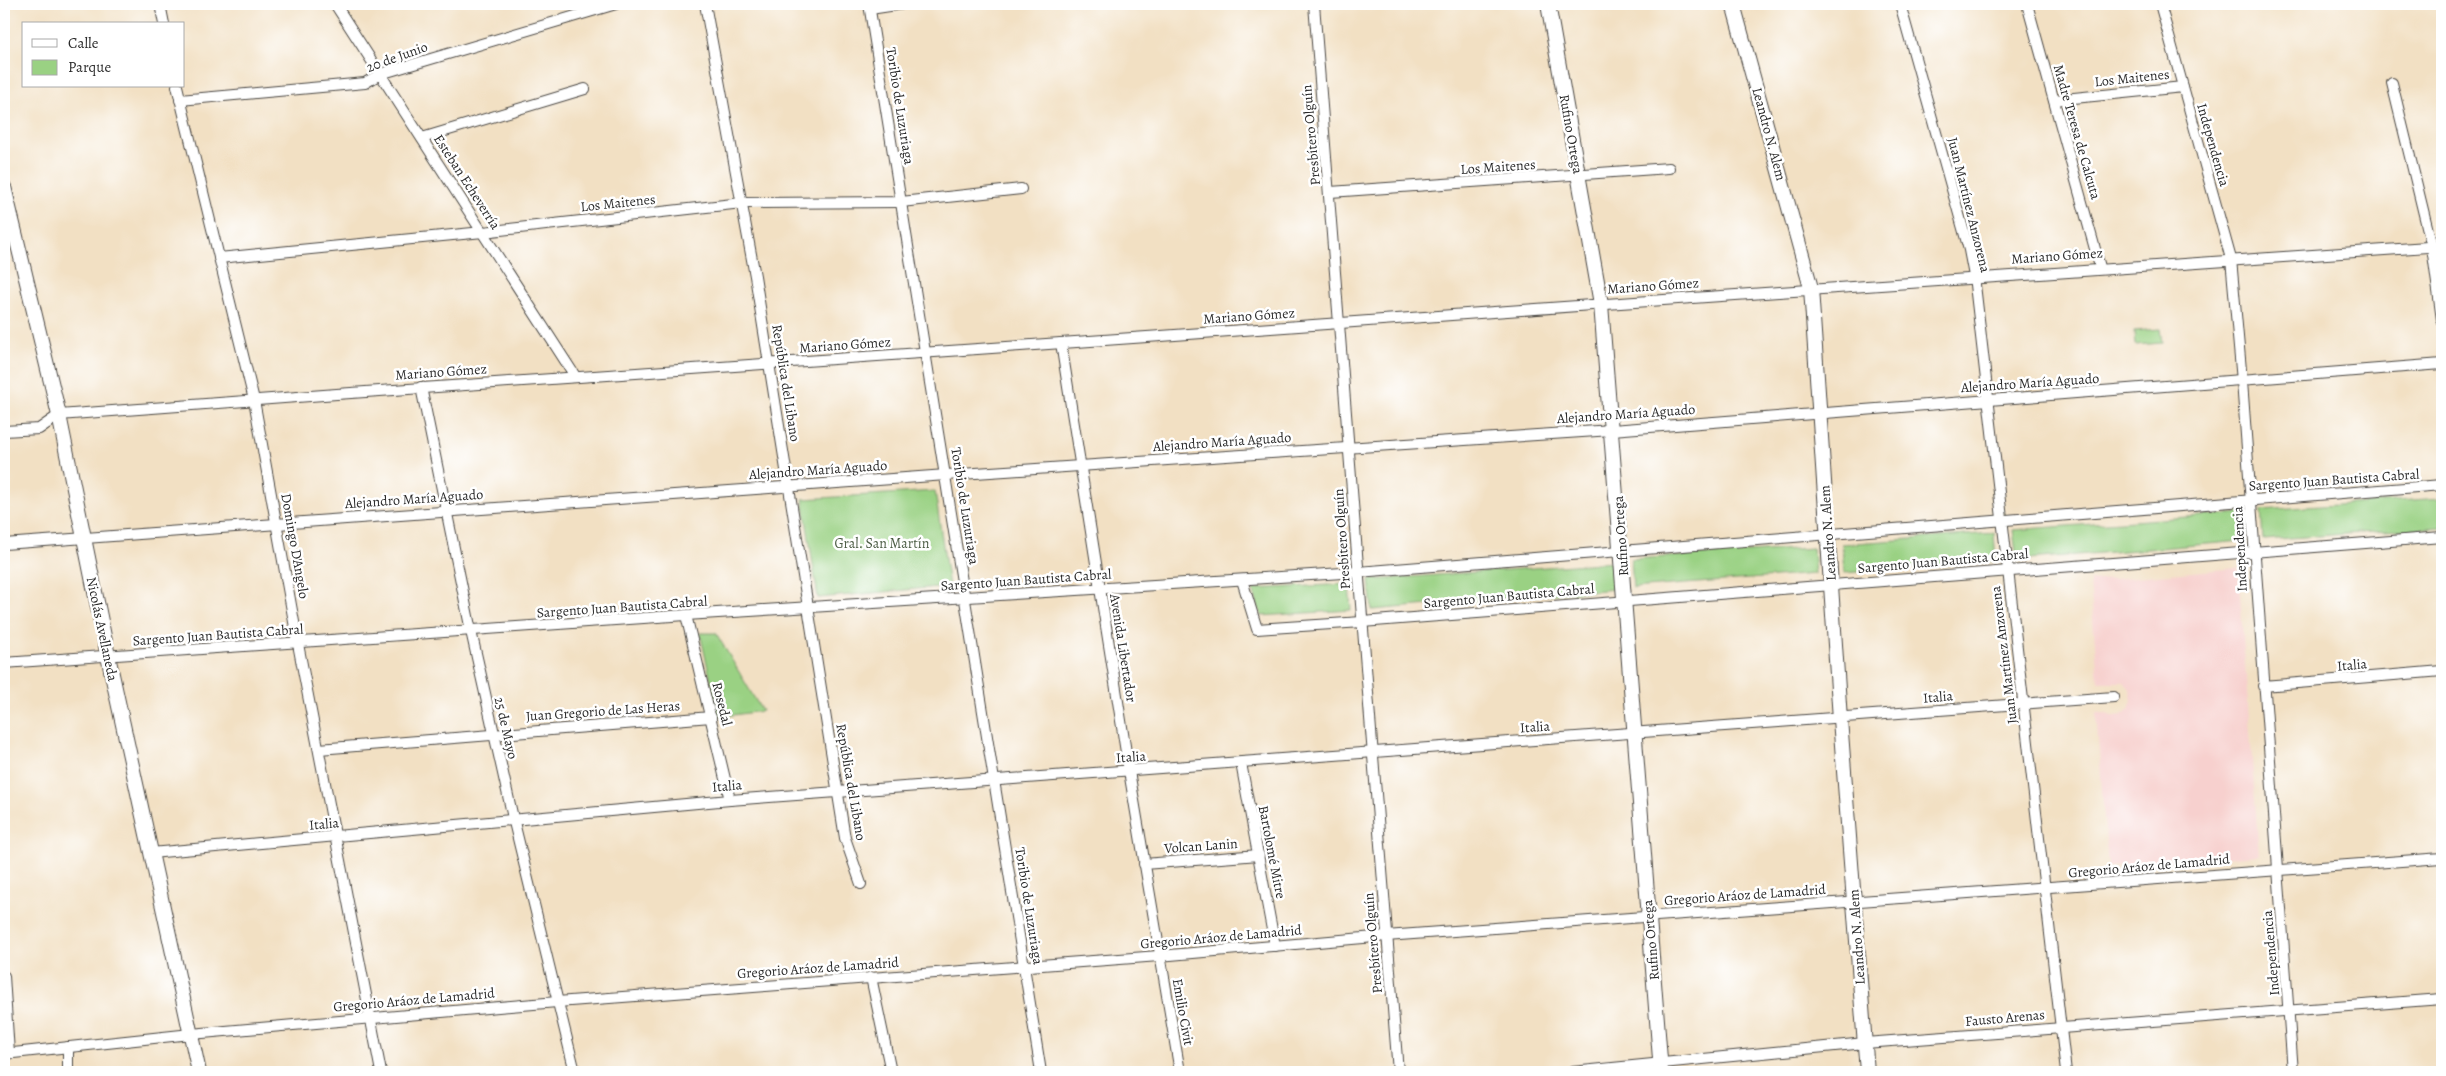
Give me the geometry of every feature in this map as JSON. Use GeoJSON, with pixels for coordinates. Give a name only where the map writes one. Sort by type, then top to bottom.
{"type":"FeatureCollection","features":[{"type":"Feature","properties":{"kind":"street"},"geometry":{"type":"LineString","coordinates":[[160,4],[164,22]]}},
{"type":"Feature","properties":{"kind":"street","name":"Esteban Echeverría"},"geometry":{"type":"LineString","coordinates":[[335,4],[575,376]]}},
{"type":"Feature","properties":{"kind":"street","name":"20 de Junio"},"geometry":{"type":"LineString","coordinates":[[180,100],[365,83],[380,74],[616,4]]}},
{"type":"Feature","properties":{"kind":"street","name":"República del Libano"},"geometry":{"type":"LineString","coordinates":[[705,4],[770,365],[845,838],[861,884]]}},
{"type":"Feature","properties":{"kind":"street"},"geometry":{"type":"LineString","coordinates":[[869,6],[903,4]]}},
{"type":"Feature","properties":{"kind":"street","name":"Presbítero Olguín"},"geometry":{"type":"LineString","coordinates":[[1314,4],[1341,323],[1358,572],[1398,1072]]}},
{"type":"Feature","properties":{"kind":"street","name":"Rufino Ortega"},"geometry":{"type":"LineString","coordinates":[[1548,4],[1601,304],[1622,550],[1661,1068]]}},
{"type":"Feature","properties":{"kind":"street","name":"Leandro N. Alem"},"geometry":{"type":"LineString","coordinates":[[1733,4],[1811,288],[1840,719],[1867,1072]]}},
{"type":"Feature","properties":{"kind":"street","name":"Juan Martínez Anzorena"},"geometry":{"type":"LineString","coordinates":[[1900,4],[1969,250],[1974,276],[2066,1072]]}},
{"type":"Feature","properties":{"kind":"street","name":"Madre Teresa de Calcuta"},"geometry":{"type":"LineString","coordinates":[[2027,4],[2100,267]]}},
{"type":"Feature","properties":{"kind":"street","name":"Independencia"},"geometry":{"type":"LineString","coordinates":[[2160,4],[2231,259],[2242,381],[2263,686],[2293,1072]]}},
{"type":"Feature","properties":{"kind":"street","name":"Toribio de Luzuriaga"},"geometry":{"type":"LineString","coordinates":[[869,6],[1041,1072]]}},
{"type":"Feature","properties":{"kind":"street"},"geometry":{"type":"LineString","coordinates":[[2392,84],[2437,246],[2442,320]]}},
{"type":"Feature","properties":{"kind":"street","name":"Los Maitenes"},"geometry":{"type":"LineString","coordinates":[[2054,100],[2182,87]]}},
{"type":"Feature","properties":{"kind":"street","name":"Domingo D'Angelo"},"geometry":{"type":"LineString","coordinates":[[177,88],[254,400],[278,524],[298,644],[381,1072]]}},
{"type":"Feature","properties":{"kind":"street"},"geometry":{"type":"LineString","coordinates":[[422,138],[585,89]]}},
{"type":"Feature","properties":{"kind":"street","name":"Los Maitenes"},"geometry":{"type":"LineString","coordinates":[[1330,192],[1669,168]]}},
{"type":"Feature","properties":{"kind":"street","name":"Nicolás Avellaneda"},"geometry":{"type":"LineString","coordinates":[[4,186],[59,415],[108,656],[199,1072]]}},
{"type":"Feature","properties":{"kind":"street","name":"Los Maitenes"},"geometry":{"type":"LineString","coordinates":[[219,258],[483,232],[742,203],[901,202],[1020,189]]}},
{"type":"Feature","properties":{"kind":"street","name":"Mariano Gómez"},"geometry":{"type":"LineString","coordinates":[[59,415],[422,387],[770,365],[2100,267],[2437,246]]}},
{"type":"Feature","properties":{"kind":"street","name":"Avenida Libertador"},"geometry":{"type":"LineString","coordinates":[[1061,344],[1160,956]]}},
{"type":"Feature","properties":{"kind":"street","name":"Alejandro María Aguado"},"geometry":{"type":"LineString","coordinates":[[4,544],[446,510],[1612,430],[2442,364]]}},
{"type":"Feature","properties":{"kind":"street","name":"25 de Mayo"},"geometry":{"type":"LineString","coordinates":[[422,387],[471,631],[494,734],[575,1072]]}},
{"type":"Feature","properties":{"kind":"street"},"geometry":{"type":"LineString","coordinates":[[4,431],[39,429],[59,415]]}},
{"type":"Feature","properties":{"kind":"street","name":"Sargento Juan Bautista Cabral"},"geometry":{"type":"LineString","coordinates":[[4,663],[298,644],[686,615],[966,599],[1358,572],[1828,533],[2442,486]]}},
{"type":"Feature","properties":{"kind":"street","name":"Sargento Juan Bautista Cabral"},"geometry":{"type":"LineString","coordinates":[[1242,580],[1257,628],[1362,622],[2442,537]]}},
{"type":"Feature","properties":{"kind":"street","name":"Rosedal"},"geometry":{"type":"LineString","coordinates":[[686,615],[730,800]]}},
{"type":"Feature","properties":{"kind":"street","name":"Italia"},"geometry":{"type":"LineString","coordinates":[[2263,686],[2442,671]]}},
{"type":"Feature","properties":{"kind":"street","name":"Italia"},"geometry":{"type":"LineString","coordinates":[[151,853],[513,818],[730,800],[1840,719],[2114,697]]}},
{"type":"Feature","properties":{"kind":"street","name":"Juan Gregorio de Las Heras"},"geometry":{"type":"LineString","coordinates":[[319,749],[710,717]]}},
{"type":"Feature","properties":{"kind":"street","name":"Bartolomé Mitre"},"geometry":{"type":"LineString","coordinates":[[1241,763],[1275,946]]}},
{"type":"Feature","properties":{"kind":"street","name":"Volcan Lanin"},"geometry":{"type":"LineString","coordinates":[[1144,864],[1259,855]]}},
{"type":"Feature","properties":{"kind":"street","name":"Gregorio Aráoz de Lamadrid"},"geometry":{"type":"LineString","coordinates":[[6,1053],[191,1034],[557,1002],[1160,956],[1386,936],[2442,858]]}},
{"type":"Feature","properties":{"kind":"street","name":"Emilio Civit"},"geometry":{"type":"LineString","coordinates":[[1160,956],[1180,1072]]}},
{"type":"Feature","properties":{"kind":"street"},"geometry":{"type":"LineString","coordinates":[[4,976],[6,1053]]}},
{"type":"Feature","properties":{"kind":"street"},"geometry":{"type":"LineString","coordinates":[[871,978],[891,1072]]}},
{"type":"Feature","properties":{"kind":"street","name":"Fausto Arenas"},"geometry":{"type":"LineString","coordinates":[[1572,1072],[1661,1068],[1686,1060],[1865,1043],[2442,999]]}},
{"type":"Feature","properties":{"kind":"street"},"geometry":{"type":"LineString","coordinates":[[68,1047],[68,1072]]}},
{"type":"Feature","properties":{"kind":"street"},"geometry":{"type":"LineString","coordinates":[[1686,1060],[1687,1072]]}},
{"type":"Feature","properties":{"kind":"shaded area"},"geometry":{"type":"Polygon","coordinates":[[[2238,568],[2259,855],[2108,867],[2096,713],[2104,713],[2114,717],[2122,715],[2129,709],[2132,700],[2130,689],[2124,682],[2098,682],[2090,581],[2238,568]]]}},
{"type":"Feature","properties":{"kind":"green space"},"geometry":{"type":"Polygon","coordinates":[[[2160,329],[2162,343],[2135,345],[2134,331],[2160,329]]]}},
{"type":"Feature","properties":{"kind":"green space","name":"Gral. San Martín"},"geometry":{"type":"Polygon","coordinates":[[[935,491],[949,586],[818,598],[803,499],[935,491]]]}},
{"type":"Feature","properties":{"kind":"green space"},"geometry":{"type":"Polygon","coordinates":[[[2442,498],[2442,527],[2263,540],[2261,510],[2442,498]]]}},
{"type":"Feature","properties":{"kind":"green space"},"geometry":{"type":"Polygon","coordinates":[[[2241,513],[2243,541],[2017,560],[2013,530],[2241,513]]]}},
{"type":"Feature","properties":{"kind":"green space"},"geometry":{"type":"Polygon","coordinates":[[[1994,533],[1996,561],[1844,573],[1842,544],[1994,533]]]}},
{"type":"Feature","properties":{"kind":"green space"},"geometry":{"type":"Polygon","coordinates":[[[1813,548],[1815,574],[1633,588],[1631,559],[1813,548]]]}},
{"type":"Feature","properties":{"kind":"green space"},"geometry":{"type":"Polygon","coordinates":[[[1614,562],[1615,589],[1372,610],[1369,580],[1614,562]]]}},
{"type":"Feature","properties":{"kind":"green space"},"geometry":{"type":"Polygon","coordinates":[[[1349,584],[1351,610],[1261,616],[1253,589],[1349,584]]]}},
{"type":"Feature","properties":{"kind":"green space"},"geometry":{"type":"Polygon","coordinates":[[[700,633],[716,633],[762,711],[719,717],[700,633]]]}}]}
